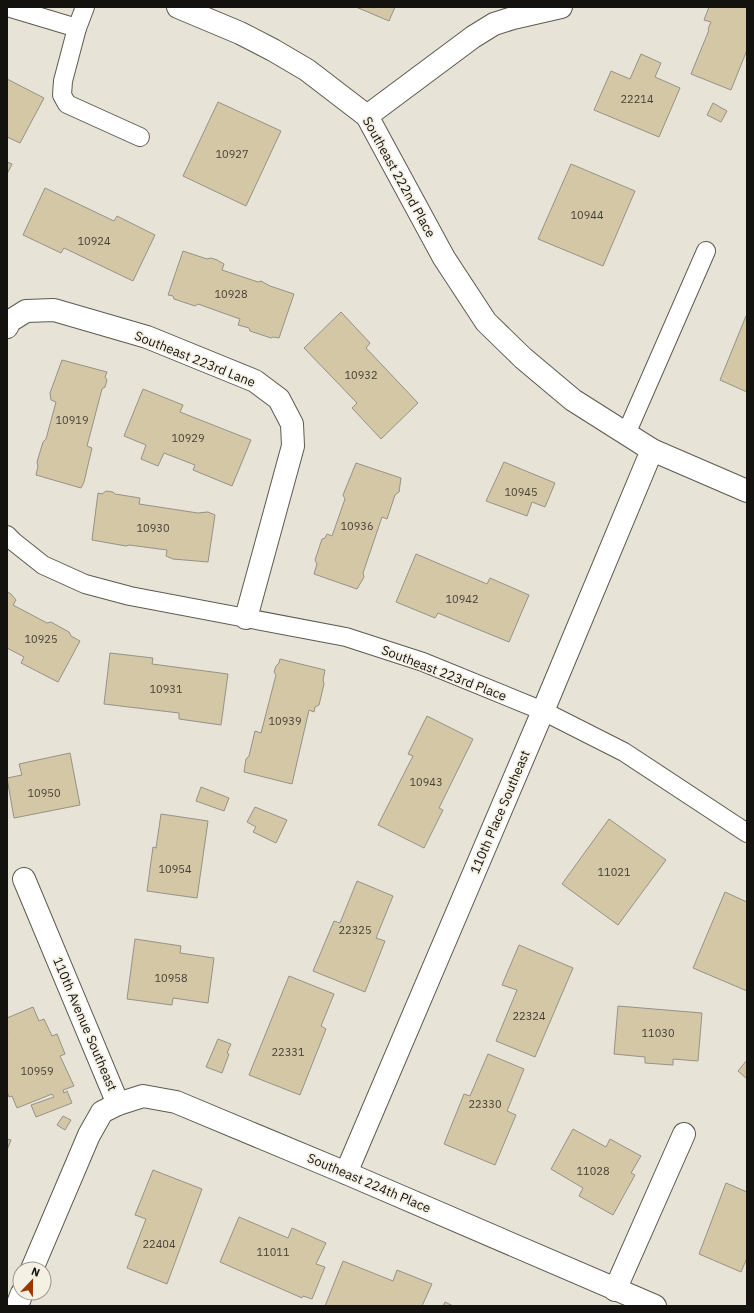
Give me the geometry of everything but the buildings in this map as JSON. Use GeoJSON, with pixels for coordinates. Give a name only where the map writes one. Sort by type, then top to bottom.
{"type":"FeatureCollection","features":[{"type":"Feature","properties":{"kind":"street","name":"Southeast 222nd Place"},"geometry":{"type":"LineString","coordinates":[[178,7],[240,33],[273,50],[307,70],[367,116],[444,258],[486,322],[523,358],[573,400],[652,450],[747,491]]}},
{"type":"Feature","properties":{"kind":"street"},"geometry":{"type":"LineString","coordinates":[[367,116],[472,37],[494,24],[561,7]]}},
{"type":"Feature","properties":{"kind":"street","name":"Southeast 223rd Lane"},"geometry":{"type":"LineString","coordinates":[[7,327],[10,321],[26,311],[54,310],[147,338],[255,381],[278,399],[292,424],[293,446],[246,618]]}},
{"type":"Feature","properties":{"kind":"street","name":"110th Place Southeast"},"geometry":{"type":"LineString","coordinates":[[346,1173],[543,712],[652,450]]}},
{"type":"Feature","properties":{"kind":"street","name":"110th Avenue Southeast"},"geometry":{"type":"LineString","coordinates":[[24,878],[118,1104],[102,1112],[89,1135],[35,1261]]}},
{"type":"Feature","properties":{"kind":"street","name":"Southeast 224th Place"},"geometry":{"type":"LineString","coordinates":[[118,1104],[143,1096],[176,1102],[346,1173],[654,1306]]}},
{"type":"Feature","properties":{"kind":"street"},"geometry":{"type":"LineString","coordinates":[[615,1290],[684,1134]]}},
{"type":"Feature","properties":{"kind":"lane"},"geometry":{"type":"LineString","coordinates":[[7,7],[77,28]]}},
{"type":"Feature","properties":{"kind":"lane"},"geometry":{"type":"LineString","coordinates":[[85,7],[77,28],[63,81],[62,95],[67,104],[140,137]]}},
{"type":"Feature","properties":{"kind":"lane"},"geometry":{"type":"LineString","coordinates":[[626,434],[706,251]]}},
{"type":"Feature","properties":{"kind":"lane","name":"Southeast 223rd Place"},"geometry":{"type":"LineString","coordinates":[[7,535],[43,565],[85,584],[130,596],[353,640],[423,662],[543,712],[624,752],[747,833]]}}]}
